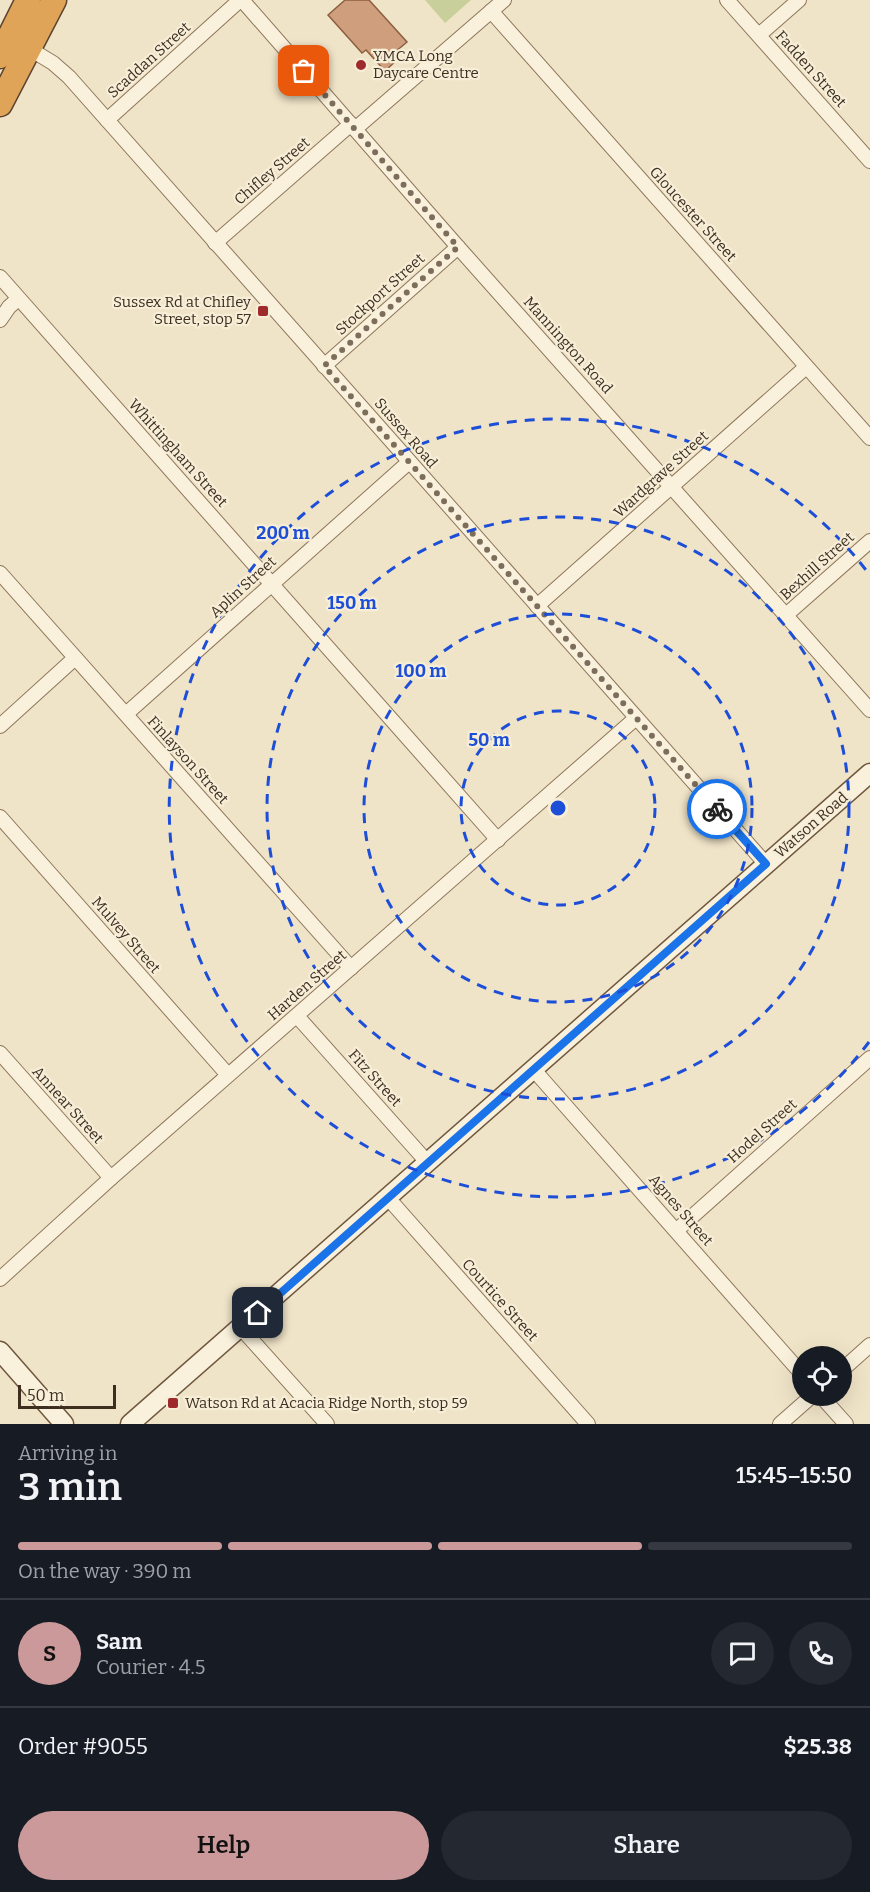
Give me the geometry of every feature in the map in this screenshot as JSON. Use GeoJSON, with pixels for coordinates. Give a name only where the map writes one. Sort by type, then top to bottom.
{"type":"FeatureCollection","features":[{"type":"Feature","properties":{"kind":"highway"},"geometry":{"type":"LineString","coordinates":[[0,104],[13,48],[28,0]]}},
{"type":"Feature","properties":{"kind":"highway"},"geometry":{"type":"LineString","coordinates":[[13,48],[54,0]]}},
{"type":"Feature","properties":{"kind":"street","name":"Scaddan Street"},"geometry":{"type":"LineString","coordinates":[[107,120],[241,0]]}},
{"type":"Feature","properties":{"kind":"street","name":"Mannington Road"},"geometry":{"type":"LineString","coordinates":[[241,0],[870,710]]}},
{"type":"Feature","properties":{"kind":"street","name":"Chifley Street"},"geometry":{"type":"LineString","coordinates":[[215,243],[504,0]]}},
{"type":"Feature","properties":{"kind":"street","name":"Fadden Street"},"geometry":{"type":"LineString","coordinates":[[727,0],[870,161]]}},
{"type":"Feature","properties":{"kind":"street"},"geometry":{"type":"LineString","coordinates":[[759,36],[799,0]]}},
{"type":"Feature","properties":{"kind":"street","name":"Gloucester Street"},"geometry":{"type":"LineString","coordinates":[[491,11],[870,438]]}},
{"type":"Feature","properties":{"kind":"street","name":"Sussex Road"},"geometry":{"type":"LineString","coordinates":[[13,48],[60,68],[766,864]]}},
{"type":"Feature","properties":{"kind":"street","name":"Stockport Street"},"geometry":{"type":"LineString","coordinates":[[324,366],[458,247]]}},
{"type":"Feature","properties":{"kind":"street","name":"Whittingham Street"},"geometry":{"type":"LineString","coordinates":[[0,278],[498,840]]}},
{"type":"Feature","properties":{"kind":"street"},"geometry":{"type":"LineString","coordinates":[[0,320],[18,298]]}},
{"type":"Feature","properties":{"kind":"street","name":"Wardgrave Street"},"geometry":{"type":"LineString","coordinates":[[537,606],[806,367]]}},
{"type":"Feature","properties":{"kind":"street","name":"Aplin Street"},"geometry":{"type":"LineString","coordinates":[[126,714],[410,462]]}},
{"type":"Feature","properties":{"kind":"street","name":"Bexhill Street"},"geometry":{"type":"LineString","coordinates":[[786,615],[870,541]]}},
{"type":"Feature","properties":{"kind":"street","name":"Finlayson Street"},"geometry":{"type":"LineString","coordinates":[[0,573],[351,968]]}},
{"type":"Feature","properties":{"kind":"street"},"geometry":{"type":"LineString","coordinates":[[0,726],[75,658]]}},
{"type":"Feature","properties":{"kind":"street","name":"Harden Street"},"geometry":{"type":"LineString","coordinates":[[0,1280],[111,1178],[636,718]]}},
{"type":"Feature","properties":{"kind":"street","name":"Watson Road"},"geometry":{"type":"LineString","coordinates":[[130,1424],[242,1328],[870,773]]}},
{"type":"Feature","properties":{"kind":"street","name":"Mulvey Street"},"geometry":{"type":"LineString","coordinates":[[0,817],[228,1075]]}},
{"type":"Feature","properties":{"kind":"street","name":"Fitz Street"},"geometry":{"type":"LineString","coordinates":[[297,1016],[428,1162]]}},
{"type":"Feature","properties":{"kind":"street","name":"Annear Street"},"geometry":{"type":"LineString","coordinates":[[0,1053],[111,1178]]}},
{"type":"Feature","properties":{"kind":"street","name":"Hodel Street"},"geometry":{"type":"LineString","coordinates":[[676,1230],[870,1058]]}},
{"type":"Feature","properties":{"kind":"street","name":"Agnes Street"},"geometry":{"type":"LineString","coordinates":[[534,1070],[792,1363]]}},
{"type":"Feature","properties":{"kind":"street","name":"Courtice Street"},"geometry":{"type":"LineString","coordinates":[[388,1198],[588,1424]]}},
{"type":"Feature","properties":{"kind":"street"},"geometry":{"type":"LineString","coordinates":[[242,1328],[327,1424]]}},
{"type":"Feature","properties":{"kind":"street"},"geometry":{"type":"LineString","coordinates":[[852,1361],[870,1345]]}},
{"type":"Feature","properties":{"kind":"street"},"geometry":{"type":"LineString","coordinates":[[0,1351],[64,1424]]}},
{"type":"Feature","properties":{"kind":"street"},"geometry":{"type":"LineString","coordinates":[[780,1424],[800,1406]]}},
{"type":"Feature","properties":{"kind":"street"},"geometry":{"type":"LineString","coordinates":[[830,1406],[846,1424]]}},
{"type":"Feature","properties":{"kind":"green space"},"geometry":{"type":"Polygon","coordinates":[[[425,0],[471,0],[445,23],[425,0]]]}},
{"type":"Feature","properties":{"kind":"building"},"geometry":{"type":"Polygon","coordinates":[[[345,0],[369,0],[407,42],[394,53],[399,58],[385,71],[366,50],[362,53],[328,15],[345,0]]]}},
{"type":"Feature","properties":{"kind":"way so far"},"geometry":{"type":"LineString","coordinates":[[304,71],[458,247],[324,366],[717,809]]}},
{"type":"Feature","properties":{"kind":"place","name":"YMCA Long Daycare Centre"},"geometry":{"type":"Point","coordinates":[361,65]}},
{"type":"Feature","properties":{"kind":"place","name":"Sussex Rd at Chifley Street, stop 57"},"geometry":{"type":"Point","coordinates":[263,311]}},
{"type":"Feature","properties":{"kind":"place","name":"Watson Rd at Acacia Ridge North, stop 59"},"geometry":{"type":"Point","coordinates":[173,1403]}},
{"type":"Feature","properties":{"kind":"route"},"geometry":{"type":"LineString","coordinates":[[258,1313],[766,864],[717,809]]}}]}
